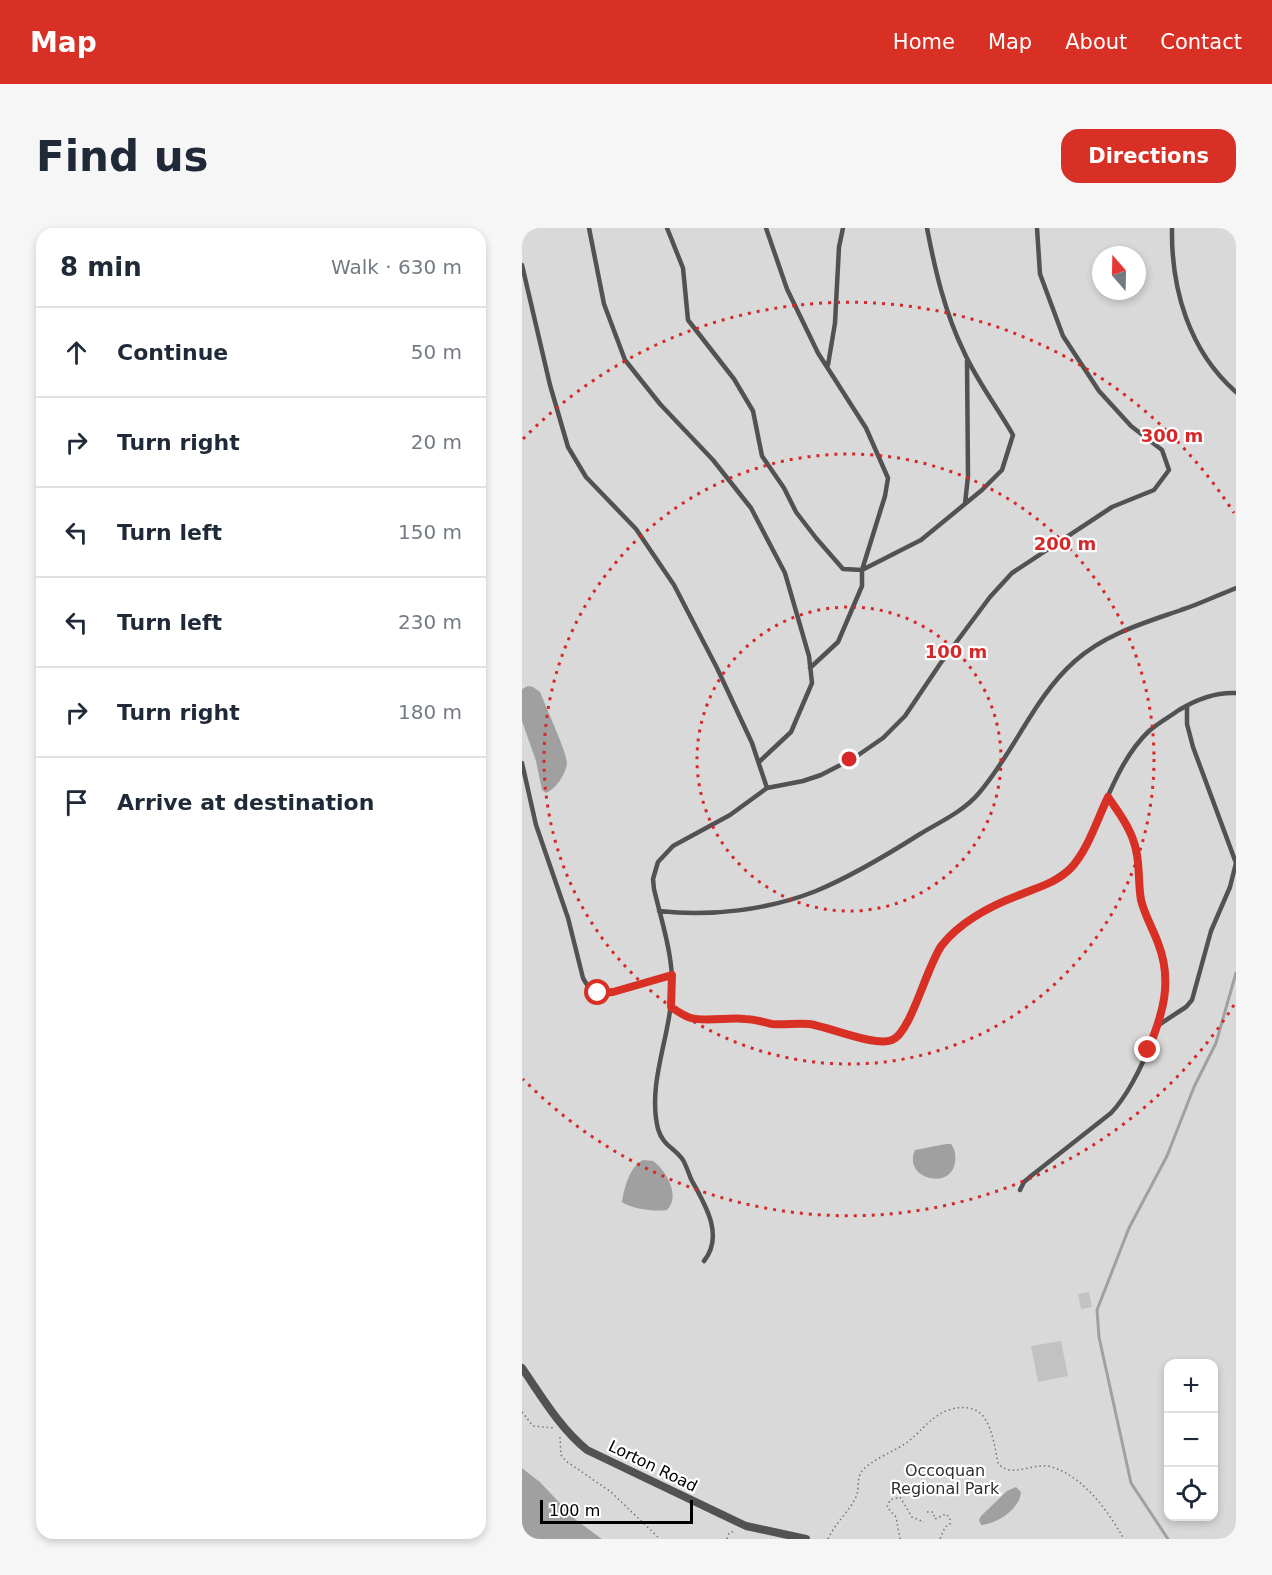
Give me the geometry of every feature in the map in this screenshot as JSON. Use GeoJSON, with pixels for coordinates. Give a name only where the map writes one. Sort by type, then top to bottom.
{"type":"FeatureCollection","features":[{"type":"Feature","properties":{"kind":"street","name":"Lorton Road"},"geometry":{"type":"LineString","coordinates":[[522,1368],[557,1420],[572,1438],[587,1450],[746,1527],[806,1539]]}},
{"type":"Feature","properties":{"kind":"lane"},"geometry":{"type":"LineString","coordinates":[[589,228],[604,304],[625,360],[660,404],[713,460],[751,508],[785,573],[809,656],[812,683],[791,732],[759,762]]}},
{"type":"Feature","properties":{"kind":"lane"},"geometry":{"type":"LineString","coordinates":[[667,228],[683,268],[688,320],[734,380],[753,411],[762,456],[784,488],[796,512],[816,538],[843,568],[862,570],[921,540],[965,504],[1002,470],[1013,435],[967,357],[950,319],[936,272],[927,228]]}},
{"type":"Feature","properties":{"kind":"lane"},"geometry":{"type":"LineString","coordinates":[[766,228],[787,288],[818,353],[866,428],[888,478],[885,496],[862,570],[861,586],[838,642],[810,668]]}},
{"type":"Feature","properties":{"kind":"lane"},"geometry":{"type":"LineString","coordinates":[[828,366],[835,323],[839,247],[843,228]]}},
{"type":"Feature","properties":{"kind":"lane"},"geometry":{"type":"LineString","coordinates":[[704,1261],[713,1246],[714,1238],[708,1212],[682,1159],[663,1140],[656,1116],[657,1083],[671,1007],[672,975],[653,879],[658,861],[664,853],[679,842],[748,803],[767,788],[803,782],[821,775],[854,758],[883,738],[905,716],[990,597],[1012,573],[1112,507],[1154,490],[1169,470],[1162,450],[1131,426],[1099,391],[1063,336],[1040,273],[1037,228]]}},
{"type":"Feature","properties":{"kind":"lane"},"geometry":{"type":"LineString","coordinates":[[1172,228],[1174,271],[1184,315],[1201,351],[1219,375],[1236,392]]}},
{"type":"Feature","properties":{"kind":"lane"},"geometry":{"type":"LineString","coordinates":[[522,265],[550,386],[568,447],[586,477],[636,529],[674,585],[717,668],[759,762],[767,788]]}},
{"type":"Feature","properties":{"kind":"lane"},"geometry":{"type":"LineString","coordinates":[[965,504],[968,476],[967,357]]}},
{"type":"Feature","properties":{"kind":"lane"},"geometry":{"type":"LineString","coordinates":[[659,911],[694,913],[757,907],[814,892],[861,869],[970,802],[989,780],[1038,704],[1058,679],[1087,651],[1131,627],[1236,588]]}},
{"type":"Feature","properties":{"kind":"lane"},"geometry":{"type":"LineString","coordinates":[[671,1007],[692,1019],[747,1018],[774,1024],[809,1024],[878,1042],[891,1041],[901,1034],[907,1025],[927,973],[942,946],[954,932],[979,914],[1051,882],[1069,870],[1083,851],[1126,761],[1141,740],[1159,723],[1187,706],[1214,694],[1236,693]]}},
{"type":"Feature","properties":{"kind":"lane"},"geometry":{"type":"LineString","coordinates":[[1157,1026],[1186,1007],[1192,1000],[1211,931],[1230,887],[1236,864],[1193,747],[1187,724],[1187,706]]}},
{"type":"Feature","properties":{"kind":"lane"},"geometry":{"type":"LineString","coordinates":[[522,764],[536,825],[568,918],[586,985],[592,990],[603,993],[672,975]]}},
{"type":"Feature","properties":{"kind":"lane"},"geometry":{"type":"LineString","coordinates":[[1020,1190],[1024,1182],[1111,1113],[1121,1102],[1148,1050],[1166,990],[1167,973],[1164,958],[1145,914],[1134,844],[1126,825],[1108,797]]}},
{"type":"Feature","properties":{"kind":"path"},"geometry":{"type":"LineString","coordinates":[[828,1539],[854,1502],[858,1492],[858,1480],[862,1472],[872,1463],[909,1441],[940,1413],[952,1408],[963,1407],[977,1411],[985,1418],[998,1463],[1005,1470],[1050,1466],[1077,1480],[1096,1499],[1124,1539]]}},
{"type":"Feature","properties":{"kind":"path"},"geometry":{"type":"LineString","coordinates":[[522,1412],[533,1426],[554,1428],[559,1434],[561,1455],[566,1461],[611,1492],[660,1539]]}},
{"type":"Feature","properties":{"kind":"path"},"geometry":{"type":"LineString","coordinates":[[900,1539],[896,1517],[887,1507],[890,1500],[900,1497],[912,1517],[924,1522]]}},
{"type":"Feature","properties":{"kind":"path"},"geometry":{"type":"LineString","coordinates":[[927,1512],[933,1512],[935,1519],[946,1514],[950,1518],[950,1524],[945,1527],[940,1539]]}},
{"type":"Feature","properties":{"kind":"green space","name":"Occoquan Regional Park"},"geometry":{"type":"Polygon","coordinates":[[[522,228],[1236,228],[1236,1539],[602,1539],[575,1519],[540,1482],[522,1468],[522,228]]]}},
{"type":"Feature","properties":{"kind":"shaded area"},"geometry":{"type":"Polygon","coordinates":[[[528,686],[540,692],[567,763],[560,781],[546,793],[542,790],[536,761],[522,721],[522,689],[528,686]]]}},
{"type":"Feature","properties":{"kind":"shaded area"},"geometry":{"type":"Polygon","coordinates":[[[951,1144],[955,1152],[955,1162],[952,1171],[946,1176],[938,1179],[929,1178],[915,1168],[913,1160],[915,1150],[951,1144]]]}},
{"type":"Feature","properties":{"kind":"shaded area"},"geometry":{"type":"Polygon","coordinates":[[[643,1160],[653,1161],[667,1177],[673,1198],[667,1210],[644,1209],[622,1202],[631,1172],[643,1160]]]}},
{"type":"Feature","properties":{"kind":"shaded area"},"geometry":{"type":"Polygon","coordinates":[[[522,1468],[540,1482],[575,1519],[602,1539],[522,1539],[522,1468]]]}},
{"type":"Feature","properties":{"kind":"shaded area"},"geometry":{"type":"Polygon","coordinates":[[[1016,1487],[1021,1492],[1020,1498],[1012,1510],[994,1522],[981,1525],[979,1520],[981,1516],[1007,1491],[1016,1487]]]}},
{"type":"Feature","properties":{"kind":"building"},"geometry":{"type":"Polygon","coordinates":[[[1089,1292],[1092,1307],[1081,1309],[1078,1294],[1089,1292]]]}},
{"type":"Feature","properties":{"kind":"building"},"geometry":{"type":"Polygon","coordinates":[[[1061,1341],[1068,1376],[1038,1382],[1031,1346],[1061,1341]]]}},
{"type":"Feature","properties":{"kind":"waterway"},"geometry":{"type":"LineString","coordinates":[[1168,1539],[1131,1483],[1099,1337],[1097,1310],[1129,1228],[1167,1156],[1194,1087],[1216,1043],[1236,973]]}},
{"type":"Feature","properties":{"kind":"route"},"geometry":{"type":"LineString","coordinates":[[598,993],[613,992],[672,975],[671,1007],[692,1019],[747,1018],[774,1024],[809,1024],[878,1042],[891,1041],[897,1038],[907,1025],[933,959],[954,932],[979,914],[1051,882],[1069,870],[1083,851],[1108,797],[1131,834],[1136,850],[1145,914],[1158,941],[1167,973],[1163,1007],[1148,1050]]}}]}
